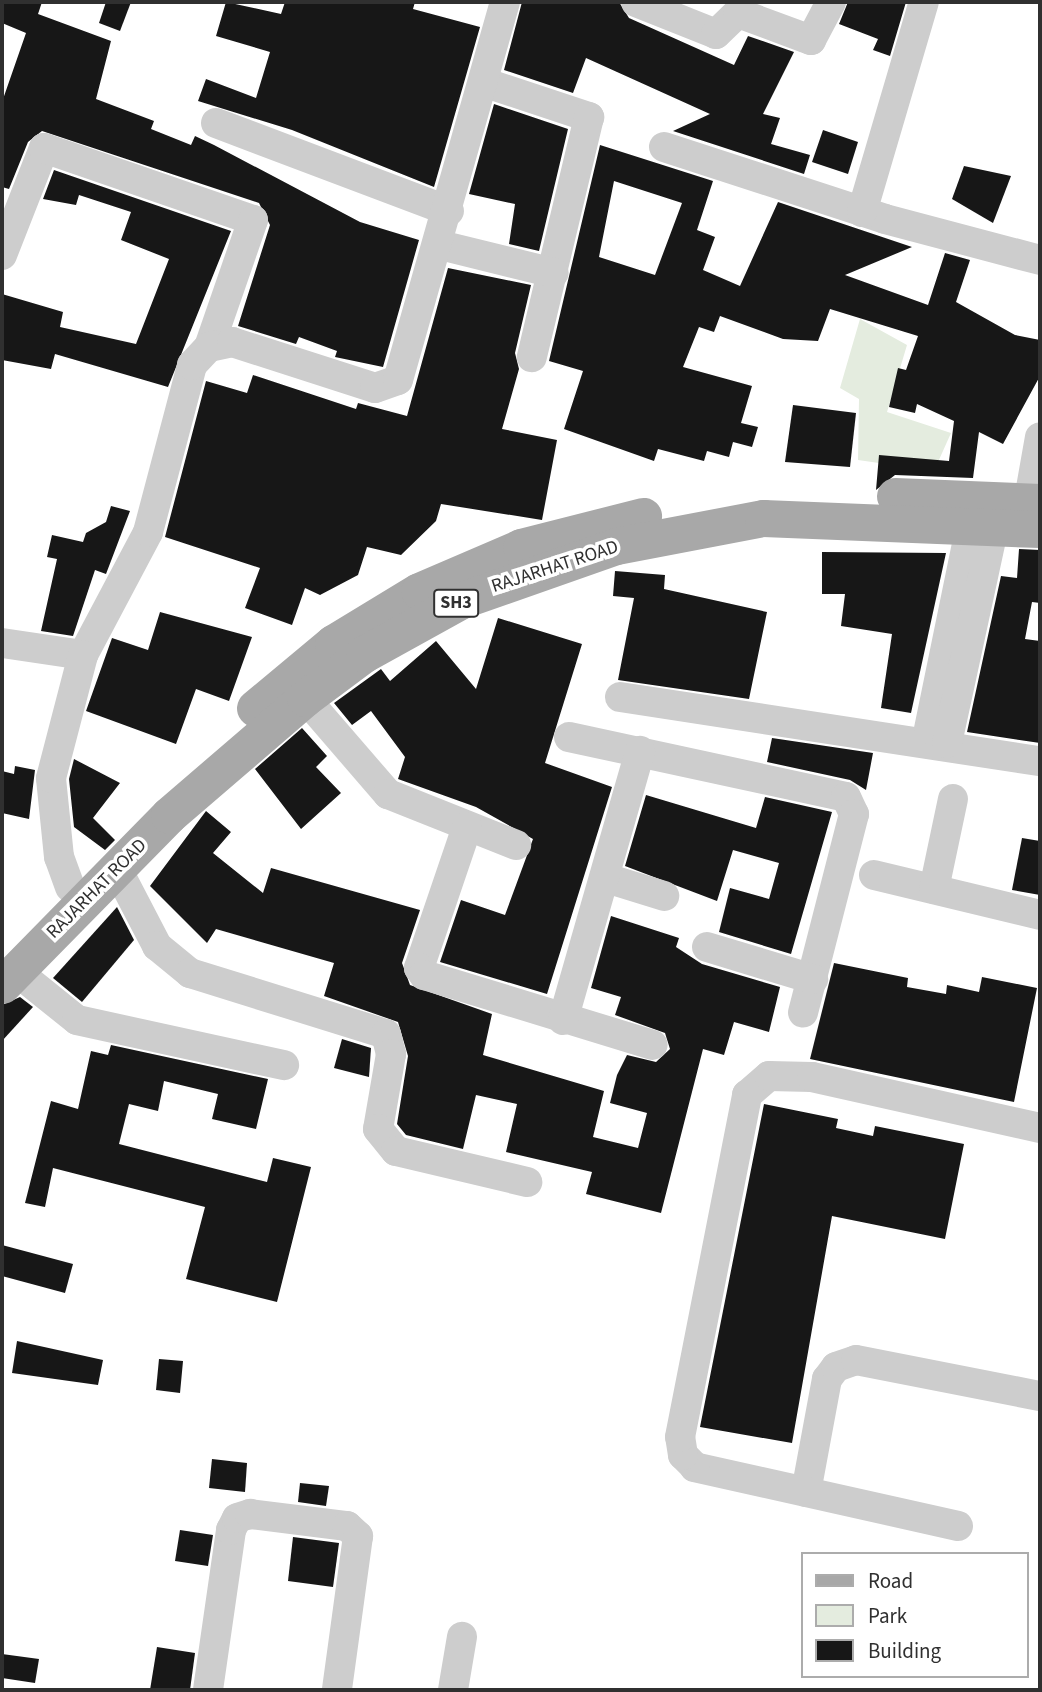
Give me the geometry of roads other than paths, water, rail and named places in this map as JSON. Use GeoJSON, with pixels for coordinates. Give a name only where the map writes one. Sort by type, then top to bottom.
{"type":"FeatureCollection","features":[{"type":"Feature","properties":{"kind":"main road","name":"RAJARHAT ROAD"},"geometry":{"type":"LineString","coordinates":[[6,970],[70,887],[322,651],[462,570],[595,526],[754,497],[1016,518]]}},
{"type":"Feature","properties":{"kind":"main road","name":"RAJARHAT ROAD"},"geometry":{"type":"LineString","coordinates":[[6,970],[305,698],[364,654],[462,600],[616,546],[763,518],[1016,518]]}},
{"type":"Feature","properties":{"kind":"street"},"geometry":{"type":"LineString","coordinates":[[209,347],[232,342],[388,387],[398,380],[440,245],[505,2]]}},
{"type":"Feature","properties":{"kind":"street"},"geometry":{"type":"LineString","coordinates":[[636,2],[716,34],[740,7],[811,40],[831,2]]}},
{"type":"Feature","properties":{"kind":"street"},"geometry":{"type":"LineString","coordinates":[[862,212],[924,2]]}},
{"type":"Feature","properties":{"kind":"street"},"geometry":{"type":"LineString","coordinates":[[483,82],[589,117],[532,357]]}},
{"type":"Feature","properties":{"kind":"street"},"geometry":{"type":"LineString","coordinates":[[216,122],[449,211]]}},
{"type":"Feature","properties":{"kind":"street"},"geometry":{"type":"LineString","coordinates":[[664,147],[862,212],[1040,260]]}},
{"type":"Feature","properties":{"kind":"street"},"geometry":{"type":"LineString","coordinates":[[2,254],[44,148],[253,220],[209,347],[192,365],[148,532],[83,655],[51,778],[59,857],[70,887]]}},
{"type":"Feature","properties":{"kind":"street"},"geometry":{"type":"LineString","coordinates":[[440,245],[554,273]]}},
{"type":"Feature","properties":{"kind":"street"},"geometry":{"type":"LineString","coordinates":[[937,741],[1016,518],[1040,437]]}},
{"type":"Feature","properties":{"kind":"street"},"geometry":{"type":"LineString","coordinates":[[2,643],[83,655]]}},
{"type":"Feature","properties":{"kind":"street"},"geometry":{"type":"LineString","coordinates":[[620,697],[937,741],[1040,761]]}},
{"type":"Feature","properties":{"kind":"street"},"geometry":{"type":"LineString","coordinates":[[305,698],[388,794],[516,845]]}},
{"type":"Feature","properties":{"kind":"street"},"geometry":{"type":"LineString","coordinates":[[569,737],[846,797],[854,814],[803,1013]]}},
{"type":"Feature","properties":{"kind":"street"},"geometry":{"type":"LineString","coordinates":[[563,1020],[606,878],[640,751]]}},
{"type":"Feature","properties":{"kind":"street"},"geometry":{"type":"LineString","coordinates":[[934,889],[953,799]]}},
{"type":"Feature","properties":{"kind":"street"},"geometry":{"type":"LineString","coordinates":[[467,827],[419,968],[424,975],[563,1020],[653,1045]]}},
{"type":"Feature","properties":{"kind":"street"},"geometry":{"type":"LineString","coordinates":[[117,869],[157,946],[190,973],[386,1034],[391,1054],[378,1129],[396,1151],[527,1182]]}},
{"type":"Feature","properties":{"kind":"street"},"geometry":{"type":"LineString","coordinates":[[874,875],[1040,915]]}},
{"type":"Feature","properties":{"kind":"street"},"geometry":{"type":"LineString","coordinates":[[606,878],[664,896]]}},
{"type":"Feature","properties":{"kind":"street"},"geometry":{"type":"LineString","coordinates":[[707,947],[813,979]]}},
{"type":"Feature","properties":{"kind":"street"},"geometry":{"type":"LineString","coordinates":[[6,970],[77,1020],[284,1065]]}},
{"type":"Feature","properties":{"kind":"street"},"geometry":{"type":"LineString","coordinates":[[958,1525],[695,1467],[683,1455],[680,1437],[747,1095],[769,1076],[812,1077],[1039,1123]]}},
{"type":"Feature","properties":{"kind":"street"},"geometry":{"type":"LineString","coordinates":[[806,1492],[827,1379],[836,1367],[856,1360],[1040,1396]]}},
{"type":"Feature","properties":{"kind":"street"},"geometry":{"type":"LineString","coordinates":[[208,1690],[231,1530],[237,1518],[250,1514],[347,1526],[358,1536],[337,1690]]}},
{"type":"Feature","properties":{"kind":"street"},"geometry":{"type":"LineString","coordinates":[[453,1690],[462,1637]]}}]}
